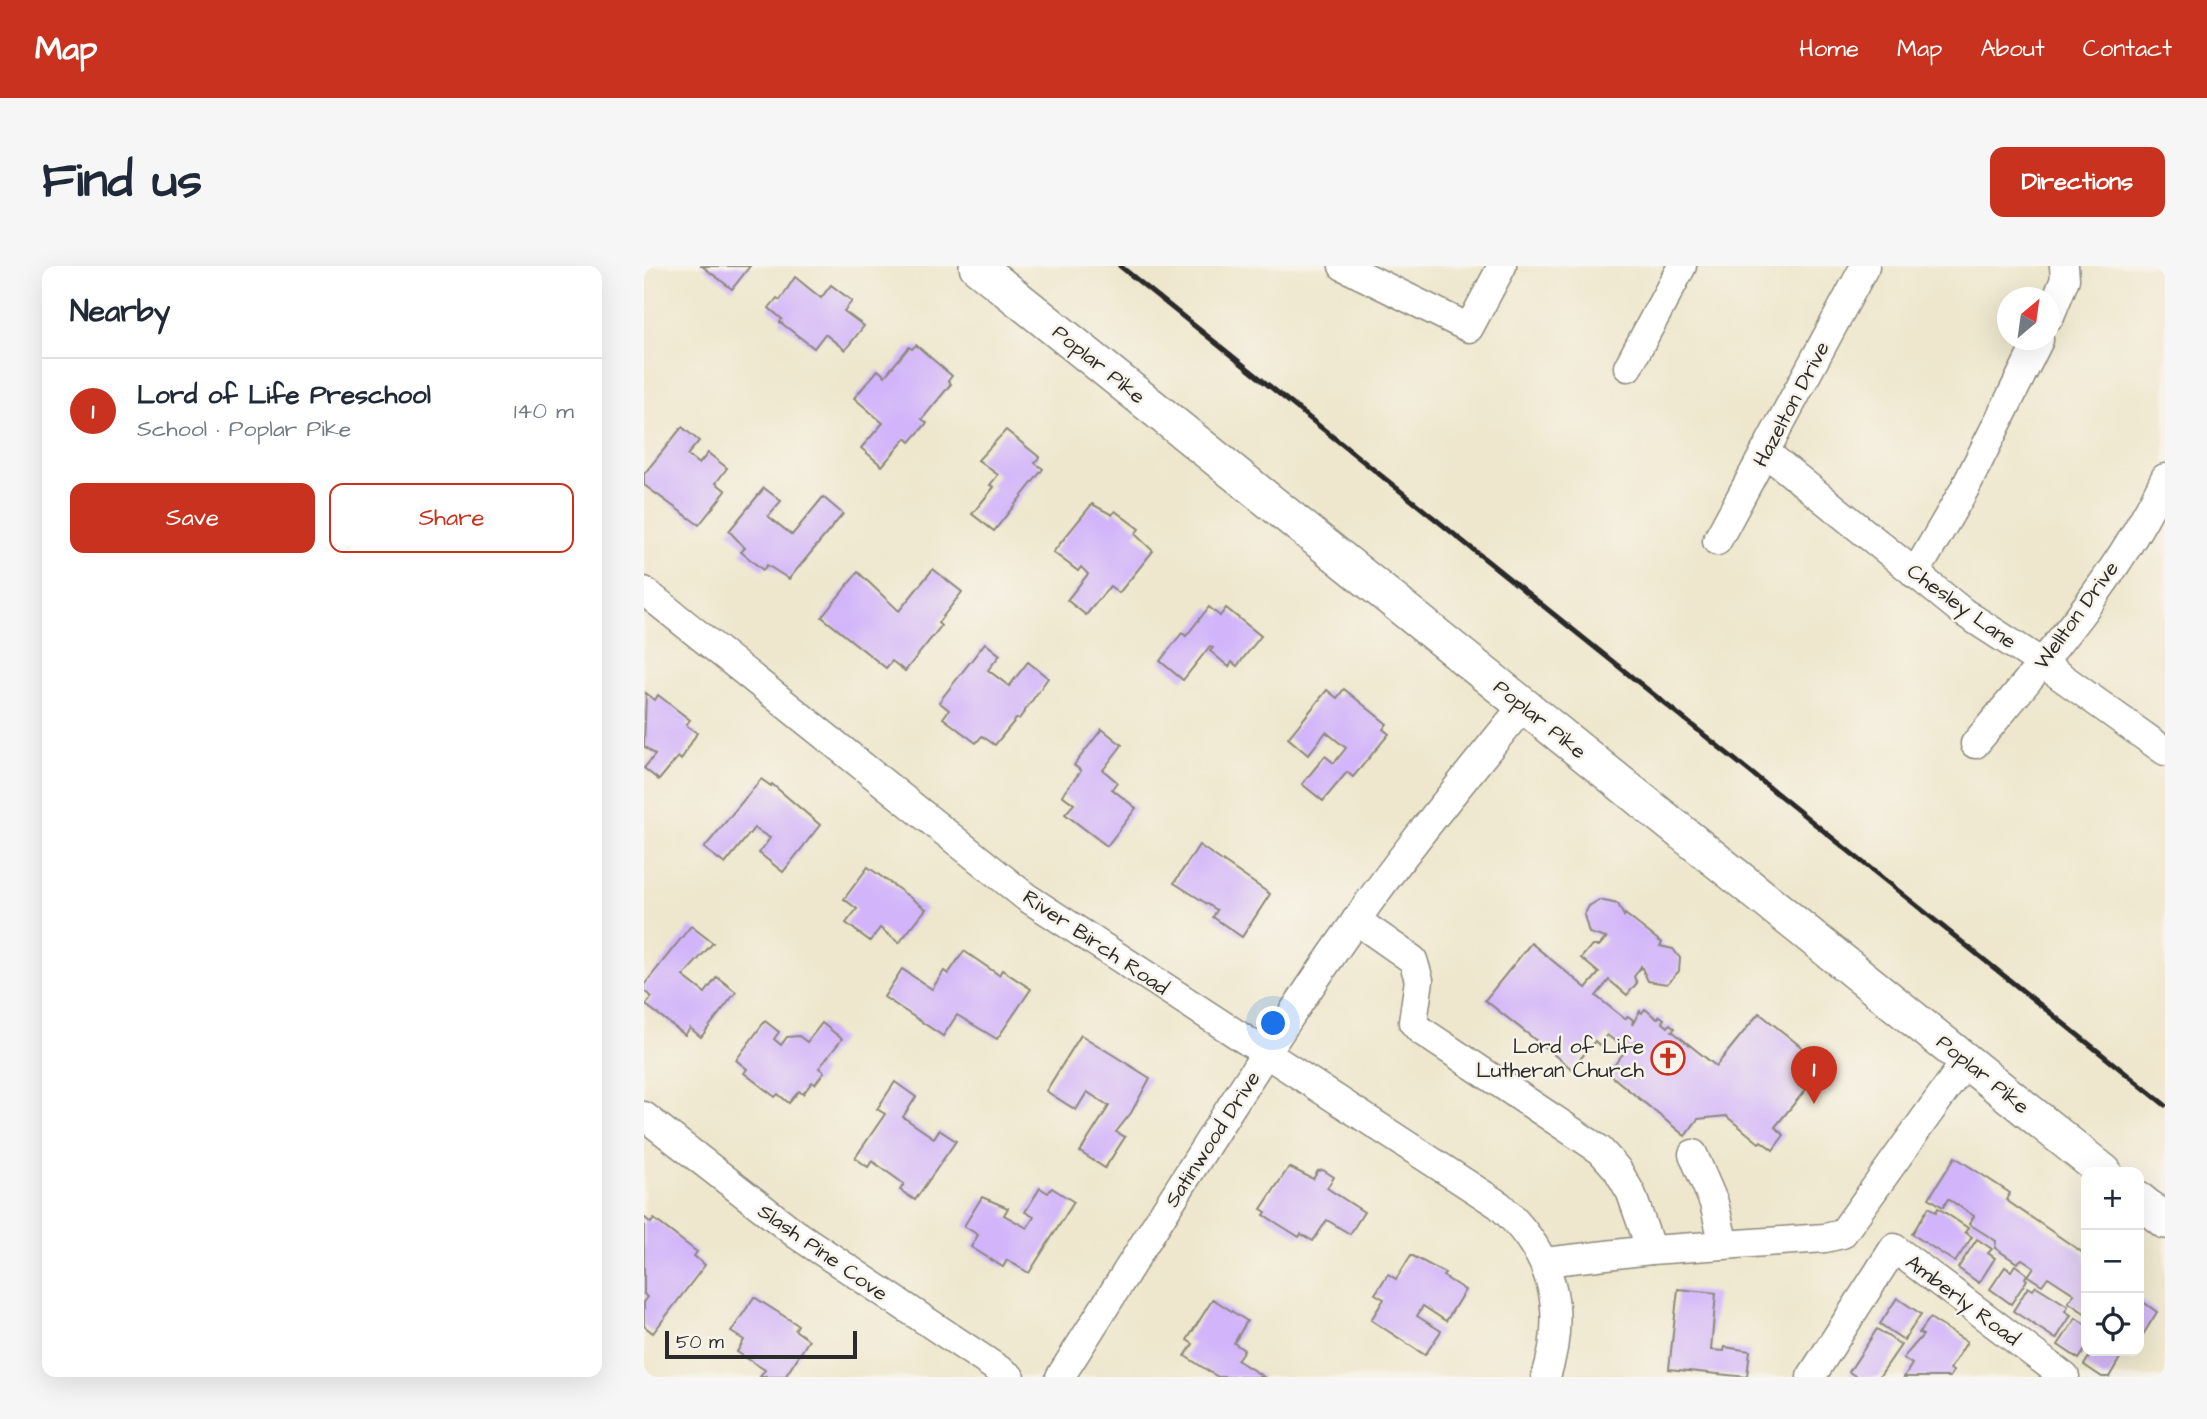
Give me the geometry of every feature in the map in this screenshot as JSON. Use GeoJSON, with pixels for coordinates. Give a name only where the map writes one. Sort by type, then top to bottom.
{"type":"FeatureCollection","features":[{"type":"Feature","properties":{"kind":"main road","name":"Poplar Pike"},"geometry":{"type":"LineString","coordinates":[[977,266],[2098,1167]]}},
{"type":"Feature","properties":{"kind":"main road"},"geometry":{"type":"LineString","coordinates":[[2144,1204],[2165,1221]]}},
{"type":"Feature","properties":{"kind":"street"},"geometry":{"type":"LineString","coordinates":[[1343,266],[1469,328],[1502,266]]}},
{"type":"Feature","properties":{"kind":"street"},"geometry":{"type":"LineString","coordinates":[[1628,367],[1682,266]]}},
{"type":"Feature","properties":{"kind":"street","name":"Hazelton Drive"},"geometry":{"type":"LineString","coordinates":[[1717,541],[1865,266]]}},
{"type":"Feature","properties":{"kind":"street"},"geometry":{"type":"LineString","coordinates":[[2060,291],[2065,279],[2064,266]]}},
{"type":"Feature","properties":{"kind":"street"},"geometry":{"type":"LineString","coordinates":[[1915,573],[1964,490],[2034,350]]}},
{"type":"Feature","properties":{"kind":"street","name":"Chesley Lane"},"geometry":{"type":"LineString","coordinates":[[1765,452],[1963,612],[2042,663],[2165,751]]}},
{"type":"Feature","properties":{"kind":"street","name":"Wellton Drive"},"geometry":{"type":"LineString","coordinates":[[1975,744],[2042,663],[2131,540],[2165,478]]}},
{"type":"Feature","properties":{"kind":"street","name":"River Birch Road"},"geometry":{"type":"LineString","coordinates":[[644,591],[977,860],[1036,903],[1499,1205],[1528,1234],[1547,1270]]}},
{"type":"Feature","properties":{"kind":"street","name":"Satinwood Drive"},"geometry":{"type":"LineString","coordinates":[[1060,1377],[1266,1054],[1356,920],[1523,706]]}},
{"type":"Feature","properties":{"kind":"street"},"geometry":{"type":"LineString","coordinates":[[1356,920],[1413,960],[1419,980],[1413,1022],[1420,1030],[1577,1132],[1611,1161],[1631,1193],[1651,1250]]}},
{"type":"Feature","properties":{"kind":"street"},"geometry":{"type":"LineString","coordinates":[[1546,1377],[1555,1337],[1555,1315],[1547,1270],[1651,1250],[1825,1238],[1842,1234],[1966,1061]]}},
{"type":"Feature","properties":{"kind":"street","name":"Slash Pine Cove"},"geometry":{"type":"LineString","coordinates":[[644,1116],[796,1234],[1010,1377]]}},
{"type":"Feature","properties":{"kind":"street"},"geometry":{"type":"LineString","coordinates":[[1693,1154],[1714,1203],[1724,1245]]}},
{"type":"Feature","properties":{"kind":"street","name":"Amberly Road"},"geometry":{"type":"LineString","coordinates":[[1811,1377],[1894,1248],[2065,1377]]}},
{"type":"Feature","properties":{"kind":"building"},"geometry":{"type":"Polygon","coordinates":[[[702,266],[750,266],[732,289],[702,266]]]}},
{"type":"Feature","properties":{"kind":"building"},"geometry":{"type":"Polygon","coordinates":[[[795,277],[821,298],[831,285],[852,301],[844,311],[864,326],[845,350],[825,334],[814,348],[780,322],[782,319],[769,308],[777,298],[780,300],[795,277]]]}},
{"type":"Feature","properties":{"kind":"building"},"geometry":{"type":"Polygon","coordinates":[[[916,345],[952,376],[948,381],[951,384],[922,419],[927,423],[910,442],[906,438],[882,466],[861,448],[883,423],[854,398],[878,370],[885,376],[909,347],[912,349],[916,345]]]}},
{"type":"Feature","properties":{"kind":"building"},"geometry":{"type":"Polygon","coordinates":[[[682,427],[699,441],[687,455],[699,464],[708,453],[727,468],[716,483],[726,491],[699,525],[644,485],[644,474],[682,427]]]}},
{"type":"Feature","properties":{"kind":"building"},"geometry":{"type":"Polygon","coordinates":[[[1006,430],[1039,457],[1035,463],[1043,469],[994,531],[972,514],[994,487],[990,485],[998,475],[978,460],[1006,430]]]}},
{"type":"Feature","properties":{"kind":"building"},"geometry":{"type":"Polygon","coordinates":[[[764,488],[781,501],[768,516],[792,535],[823,497],[843,514],[789,579],[767,565],[763,570],[741,552],[745,548],[729,531],[764,488]]]}},
{"type":"Feature","properties":{"kind":"building"},"geometry":{"type":"Polygon","coordinates":[[[1092,504],[1112,515],[1115,511],[1139,529],[1135,534],[1153,551],[1119,593],[1110,586],[1086,615],[1067,600],[1088,574],[1081,567],[1078,571],[1053,552],[1092,504]]]}},
{"type":"Feature","properties":{"kind":"building"},"geometry":{"type":"Polygon","coordinates":[[[933,569],[962,592],[938,623],[941,626],[905,671],[892,661],[886,668],[822,617],[858,572],[899,611],[933,569]]]}},
{"type":"Feature","properties":{"kind":"building"},"geometry":{"type":"Polygon","coordinates":[[[1209,607],[1220,616],[1226,608],[1261,636],[1237,666],[1232,662],[1229,667],[1210,651],[1213,648],[1210,646],[1183,680],[1160,661],[1182,633],[1186,636],[1209,607]]]}},
{"type":"Feature","properties":{"kind":"building"},"geometry":{"type":"Polygon","coordinates":[[[985,643],[1000,655],[988,670],[1009,686],[1028,662],[1048,678],[1019,719],[1016,719],[995,745],[982,736],[976,743],[943,718],[949,710],[939,702],[985,643]]]}},
{"type":"Feature","properties":{"kind":"building"},"geometry":{"type":"Polygon","coordinates":[[[1344,689],[1387,724],[1383,729],[1389,734],[1353,777],[1347,772],[1323,801],[1302,784],[1325,756],[1334,763],[1346,748],[1326,732],[1308,755],[1288,738],[1327,690],[1337,698],[1344,689]]]}},
{"type":"Feature","properties":{"kind":"building"},"geometry":{"type":"Polygon","coordinates":[[[646,693],[655,700],[658,695],[690,720],[686,725],[697,733],[681,760],[678,757],[659,780],[644,768],[655,755],[644,746],[646,693]]]}},
{"type":"Feature","properties":{"kind":"building"},"geometry":{"type":"Polygon","coordinates":[[[1102,729],[1122,745],[1103,770],[1117,782],[1112,789],[1136,808],[1107,846],[1065,814],[1074,804],[1062,795],[1081,771],[1074,765],[1102,729]]]}},
{"type":"Feature","properties":{"kind":"building"},"geometry":{"type":"Polygon","coordinates":[[[761,779],[771,786],[772,784],[820,825],[783,872],[759,853],[770,838],[754,828],[725,864],[704,848],[761,779]]]}},
{"type":"Feature","properties":{"kind":"building"},"geometry":{"type":"Polygon","coordinates":[[[1199,845],[1270,894],[1242,937],[1213,917],[1217,910],[1174,883],[1199,845]]]}},
{"type":"Feature","properties":{"kind":"building"},"geometry":{"type":"Polygon","coordinates":[[[868,867],[926,909],[899,943],[880,928],[870,941],[846,923],[857,909],[844,899],[868,867]]]}},
{"type":"Feature","properties":{"kind":"building"},"geometry":{"type":"Polygon","coordinates":[[[1599,900],[1618,904],[1624,916],[1625,914],[1662,943],[1660,946],[1673,949],[1680,958],[1679,971],[1667,984],[1648,981],[1641,966],[1634,977],[1637,983],[1627,995],[1609,980],[1596,996],[1625,1019],[1628,1016],[1633,1020],[1632,1025],[1640,1011],[1642,1013],[1645,1009],[1657,1019],[1660,1016],[1668,1027],[1670,1024],[1675,1028],[1672,1031],[1716,1066],[1759,1013],[1825,1066],[1775,1127],[1784,1135],[1773,1150],[1761,1141],[1759,1143],[1726,1116],[1698,1119],[1685,1136],[1608,1073],[1626,1050],[1607,1035],[1599,1045],[1595,1041],[1572,1069],[1485,1000],[1531,943],[1586,988],[1599,973],[1581,958],[1591,946],[1599,946],[1606,938],[1589,933],[1584,915],[1589,906],[1599,900]]]}},
{"type":"Feature","properties":{"kind":"building"},"geometry":{"type":"Polygon","coordinates":[[[691,926],[713,943],[683,976],[705,993],[717,977],[736,992],[701,1037],[690,1028],[685,1035],[646,1005],[652,997],[644,991],[644,985],[691,926]]]}},
{"type":"Feature","properties":{"kind":"building"},"geometry":{"type":"Polygon","coordinates":[[[964,951],[999,975],[1002,970],[1031,989],[997,1039],[957,1015],[943,1036],[884,997],[902,969],[932,989],[944,971],[948,974],[964,951]]]}},
{"type":"Feature","properties":{"kind":"building"},"geometry":{"type":"Polygon","coordinates":[[[765,1021],[779,1032],[774,1039],[781,1045],[787,1037],[799,1036],[807,1042],[822,1023],[842,1039],[819,1068],[824,1072],[815,1084],[812,1082],[803,1094],[799,1091],[789,1103],[778,1094],[775,1097],[744,1073],[747,1069],[736,1060],[765,1021]]]}},
{"type":"Feature","properties":{"kind":"building"},"geometry":{"type":"Polygon","coordinates":[[[1081,1035],[1150,1078],[1131,1113],[1116,1132],[1125,1137],[1105,1168],[1080,1152],[1109,1106],[1087,1092],[1076,1110],[1046,1091],[1081,1035]]]}},
{"type":"Feature","properties":{"kind":"building"},"geometry":{"type":"Polygon","coordinates":[[[895,1082],[916,1097],[903,1117],[934,1138],[939,1130],[956,1141],[915,1200],[900,1190],[904,1184],[872,1161],[868,1167],[855,1158],[885,1114],[877,1109],[895,1082]]]}},
{"type":"Feature","properties":{"kind":"building"},"geometry":{"type":"Polygon","coordinates":[[[1955,1157],[2010,1193],[2006,1200],[2081,1252],[2081,1311],[2068,1302],[2074,1294],[2048,1277],[2042,1285],[2028,1276],[2034,1267],[2022,1259],[2017,1263],[1995,1248],[1996,1241],[1969,1224],[1974,1216],[1948,1199],[1943,1207],[1929,1198],[1955,1157]]]}},
{"type":"Feature","properties":{"kind":"building"},"geometry":{"type":"Polygon","coordinates":[[[1289,1167],[1313,1179],[1318,1171],[1323,1170],[1334,1177],[1327,1188],[1364,1212],[1350,1234],[1327,1220],[1313,1241],[1301,1234],[1299,1237],[1264,1215],[1266,1212],[1261,1209],[1289,1167]]]}},
{"type":"Feature","properties":{"kind":"building"},"geometry":{"type":"Polygon","coordinates":[[[1040,1188],[1048,1193],[1052,1188],[1074,1202],[1029,1273],[1007,1260],[1003,1267],[971,1247],[978,1235],[964,1226],[982,1197],[1008,1208],[1004,1215],[1027,1228],[1034,1217],[1025,1212],[1040,1188]]]}},
{"type":"Feature","properties":{"kind":"building"},"geometry":{"type":"Polygon","coordinates":[[[1929,1207],[1936,1212],[1938,1208],[1968,1228],[1965,1232],[1972,1237],[1955,1262],[1912,1234],[1929,1207]]]}},
{"type":"Feature","properties":{"kind":"building"},"geometry":{"type":"Polygon","coordinates":[[[644,1217],[651,1223],[654,1219],[697,1252],[694,1256],[705,1265],[653,1333],[644,1326],[644,1301],[647,1297],[644,1294],[644,1217]]]}},
{"type":"Feature","properties":{"kind":"building"},"geometry":{"type":"Polygon","coordinates":[[[1977,1239],[1992,1249],[1988,1253],[1995,1258],[1979,1283],[1958,1268],[1977,1239]]]}},
{"type":"Feature","properties":{"kind":"building"},"geometry":{"type":"Polygon","coordinates":[[[1411,1255],[1445,1273],[1443,1276],[1465,1290],[1446,1321],[1423,1306],[1417,1316],[1441,1331],[1425,1355],[1371,1320],[1384,1299],[1375,1294],[1388,1274],[1396,1279],[1411,1255]]]}},
{"type":"Feature","properties":{"kind":"building"},"geometry":{"type":"Polygon","coordinates":[[[2015,1265],[2027,1274],[2027,1280],[2011,1304],[1990,1289],[2005,1267],[2011,1271],[2015,1265]]]}},
{"type":"Feature","properties":{"kind":"building"},"geometry":{"type":"Polygon","coordinates":[[[2036,1286],[2068,1306],[2065,1311],[2071,1315],[2056,1339],[2013,1311],[2028,1287],[2033,1290],[2036,1286]]]}},
{"type":"Feature","properties":{"kind":"building"},"geometry":{"type":"Polygon","coordinates":[[[1678,1289],[1716,1293],[1711,1350],[1724,1351],[1725,1347],[1750,1351],[1747,1377],[1669,1369],[1678,1289]]]}},
{"type":"Feature","properties":{"kind":"building"},"geometry":{"type":"Polygon","coordinates":[[[754,1297],[798,1325],[795,1330],[809,1340],[785,1377],[760,1377],[765,1370],[737,1352],[744,1340],[731,1332],[754,1297]]]}},
{"type":"Feature","properties":{"kind":"building"},"geometry":{"type":"Polygon","coordinates":[[[1897,1298],[1921,1314],[1904,1340],[1880,1324],[1897,1298]]]}},
{"type":"Feature","properties":{"kind":"building"},"geometry":{"type":"Polygon","coordinates":[[[1213,1299],[1247,1321],[1234,1343],[1244,1350],[1237,1360],[1264,1377],[1218,1377],[1185,1356],[1193,1344],[1187,1340],[1213,1299]]]}},
{"type":"Feature","properties":{"kind":"building"},"geometry":{"type":"Polygon","coordinates":[[[2144,1303],[2157,1312],[2144,1333],[2144,1303]]]}},
{"type":"Feature","properties":{"kind":"building"},"geometry":{"type":"Polygon","coordinates":[[[1930,1318],[1967,1342],[1950,1369],[1953,1371],[1950,1377],[1904,1377],[1912,1364],[1903,1358],[1923,1335],[1919,1333],[1930,1318]]]}},
{"type":"Feature","properties":{"kind":"building"},"geometry":{"type":"Polygon","coordinates":[[[2076,1318],[2081,1322],[2079,1359],[2058,1345],[2076,1318]]]}},
{"type":"Feature","properties":{"kind":"building"},"geometry":{"type":"Polygon","coordinates":[[[1877,1329],[1901,1345],[1879,1377],[1857,1377],[1849,1372],[1877,1329]]]}},
{"type":"Feature","properties":{"kind":"building"},"geometry":{"type":"Polygon","coordinates":[[[2090,1356],[2120,1358],[2109,1377],[2102,1377],[2084,1365],[2090,1356]]]}},
{"type":"Feature","properties":{"kind":"railway"},"geometry":{"type":"LineString","coordinates":[[1120,266],[2165,1105]]}},
{"type":"Feature","properties":{"kind":"place","name":"Lord of Life Lutheran Church"},"geometry":{"type":"Point","coordinates":[1668,1058]}},
{"type":"Feature","properties":{"kind":"place","name":"Lord of Life Preschool"},"geometry":{"type":"Point","coordinates":[1814,1104]}}]}
